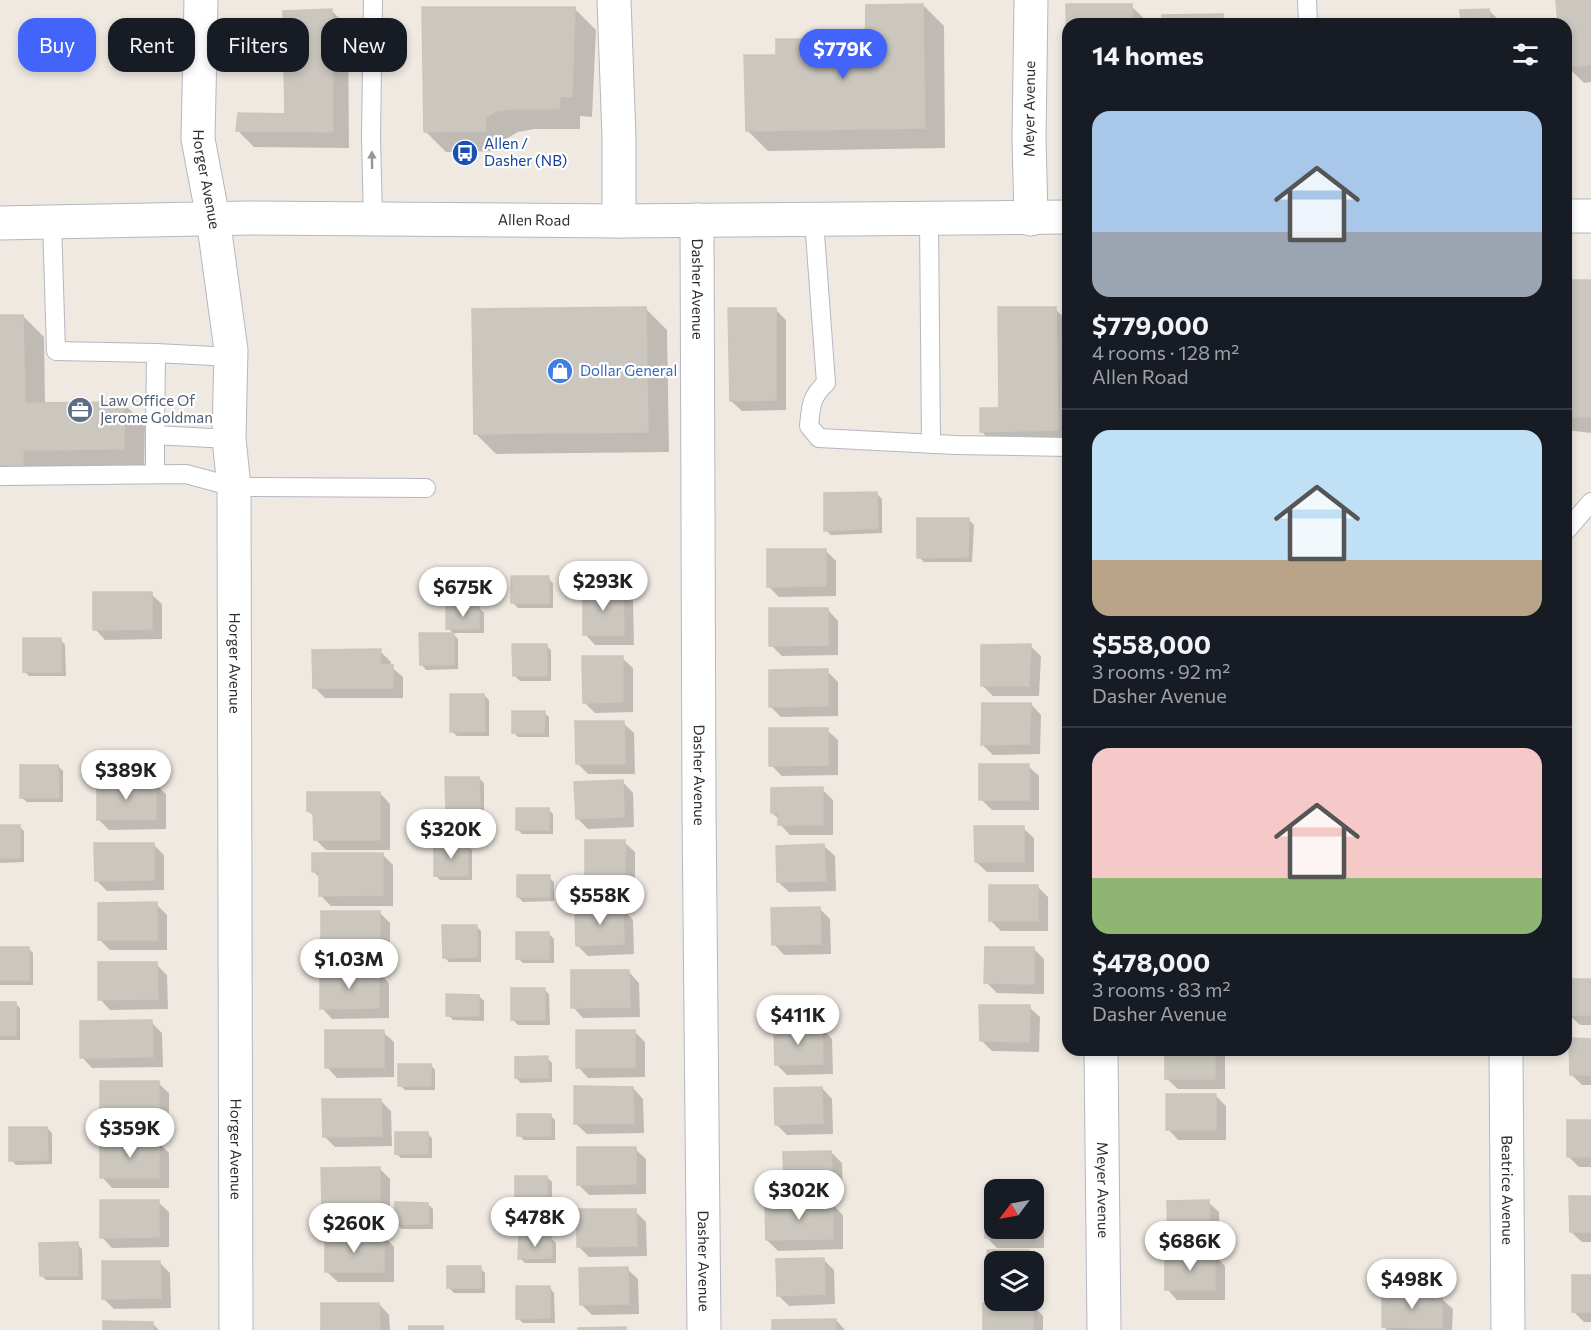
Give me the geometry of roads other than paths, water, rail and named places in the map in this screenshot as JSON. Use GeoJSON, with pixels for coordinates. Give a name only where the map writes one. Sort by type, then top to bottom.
{"type":"FeatureCollection","features":[{"type":"Feature","properties":{"kind":"street","name":"Horger Avenue"},"geometry":{"type":"LineString","coordinates":[[201,0],[198,139],[213,218],[232,357],[229,456],[234,487],[236,1330]]}},
{"type":"Feature","properties":{"kind":"street"},"geometry":{"type":"LineString","coordinates":[[614,0],[619,137],[619,221]]}},
{"type":"Feature","properties":{"kind":"street","name":"Meyer Avenue"},"geometry":{"type":"LineString","coordinates":[[1031,0],[1029,138],[1031,219]]}},
{"type":"Feature","properties":{"kind":"street"},"geometry":{"type":"LineString","coordinates":[[1572,216],[1591,216]]}},
{"type":"Feature","properties":{"kind":"street","name":"Allen Road"},"geometry":{"type":"LineString","coordinates":[[0,223],[213,218],[619,221],[1062,217]]}},
{"type":"Feature","properties":{"kind":"street","name":"Dasher Avenue"},"geometry":{"type":"LineString","coordinates":[[698,220],[699,820],[704,1330]]}},
{"type":"Feature","properties":{"kind":"street","name":"Meyer Avenue"},"geometry":{"type":"LineString","coordinates":[[1101,1056],[1104,1330]]}},
{"type":"Feature","properties":{"kind":"street","name":"Beatrice Avenue"},"geometry":{"type":"LineString","coordinates":[[1506,1056],[1508,1330]]}},
{"type":"Feature","properties":{"kind":"lane"},"geometry":{"type":"LineString","coordinates":[[373,0],[371,137],[373,219]]}},
{"type":"Feature","properties":{"kind":"lane"},"geometry":{"type":"LineString","coordinates":[[1307,0],[1308,18]]}},
{"type":"Feature","properties":{"kind":"lane"},"geometry":{"type":"LineString","coordinates":[[929,219],[931,444]]}},
{"type":"Feature","properties":{"kind":"lane"},"geometry":{"type":"LineString","coordinates":[[814,220],[826,383],[815,393],[809,426],[819,438],[931,444],[1062,447]]}},
{"type":"Feature","properties":{"kind":"lane"},"geometry":{"type":"LineString","coordinates":[[52,222],[56,351],[232,357]]}},
{"type":"Feature","properties":{"kind":"lane"},"geometry":{"type":"LineString","coordinates":[[155,474],[156,353]]}},
{"type":"Feature","properties":{"kind":"lane"},"geometry":{"type":"LineString","coordinates":[[155,435],[229,439]]}},
{"type":"Feature","properties":{"kind":"lane"},"geometry":{"type":"LineString","coordinates":[[0,476],[186,474],[234,487],[426,488]]}},
{"type":"Feature","properties":{"kind":"lane"},"geometry":{"type":"LineString","coordinates":[[1572,524],[1591,502]]}},
{"type":"Feature","properties":{"kind":"place","name":"Allen / Dasher (NB)"},"geometry":{"type":"Point","coordinates":[465,153]}},
{"type":"Feature","properties":{"kind":"place","name":"Dollar General"},"geometry":{"type":"Point","coordinates":[560,371]}},
{"type":"Feature","properties":{"kind":"place","name":"Law Office Of Jerome Goldman"},"geometry":{"type":"Point","coordinates":[80,410]}}]}
